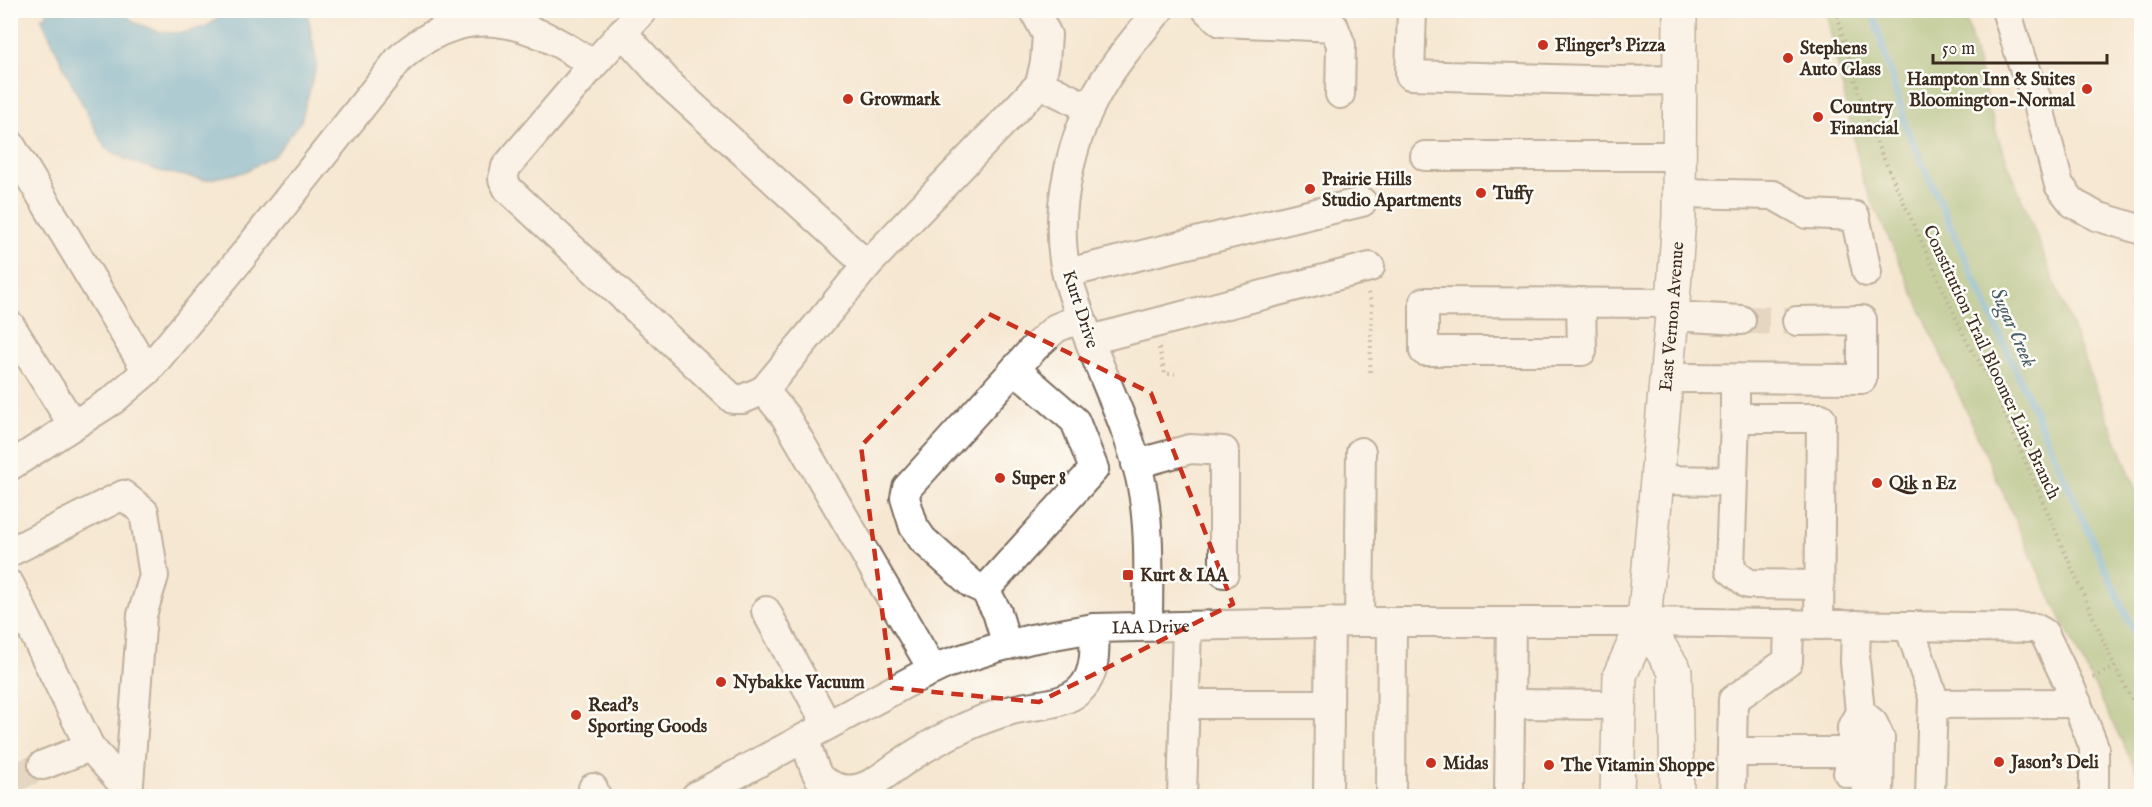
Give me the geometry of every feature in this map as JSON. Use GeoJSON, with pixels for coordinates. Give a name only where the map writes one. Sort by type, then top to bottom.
{"type":"FeatureCollection","features":[{"type":"Feature","properties":{"kind":"main road","name":"East Vernon Avenue"},"geometry":{"type":"LineString","coordinates":[[1617,796],[1620,675],[1644,622],[1673,310],[1679,193],[1680,10]]}},
{"type":"Feature","properties":{"kind":"main road"},"geometry":{"type":"LineString","coordinates":[[1644,622],[1675,670],[1677,796]]}},
{"type":"Feature","properties":{"kind":"street"},"geometry":{"type":"LineString","coordinates":[[643,10],[506,167],[503,179],[508,189],[733,399],[743,399],[764,390],[867,266],[1040,84],[1045,62],[1047,35],[1034,10]]}},
{"type":"Feature","properties":{"kind":"street","name":"Kurt Drive"},"geometry":{"type":"LineString","coordinates":[[1148,626],[1147,527],[1144,499],[1130,441],[1085,329],[1067,273],[1063,227],[1066,182],[1072,155],[1089,108],[1119,59],[1159,10]]}},
{"type":"Feature","properties":{"kind":"street"},"geometry":{"type":"LineString","coordinates":[[1207,10],[1221,22],[1334,27],[1341,45],[1340,94]]}},
{"type":"Feature","properties":{"kind":"street"},"geometry":{"type":"LineString","coordinates":[[1412,10],[1410,75],[1622,81],[1680,80]]}},
{"type":"Feature","properties":{"kind":"street"},"geometry":{"type":"LineString","coordinates":[[2006,10],[2022,62],[2037,100],[2059,185],[2074,204],[2084,210],[2142,230]]}},
{"type":"Feature","properties":{"kind":"street"},"geometry":{"type":"LineString","coordinates":[[10,466],[113,400],[147,371],[242,257],[400,58],[427,35],[442,26],[464,19],[512,22],[536,29],[561,42],[593,65]]}},
{"type":"Feature","properties":{"kind":"street"},"geometry":{"type":"LineString","coordinates":[[622,32],[672,87],[867,266]]}},
{"type":"Feature","properties":{"kind":"street"},"geometry":{"type":"LineString","coordinates":[[1040,84],[1089,108]]}},
{"type":"Feature","properties":{"kind":"street"},"geometry":{"type":"LineString","coordinates":[[10,144],[147,371]]}},
{"type":"Feature","properties":{"kind":"street"},"geometry":{"type":"LineString","coordinates":[[1425,156],[1679,156]]}},
{"type":"Feature","properties":{"kind":"street"},"geometry":{"type":"LineString","coordinates":[[1679,193],[1773,195],[1807,214],[1855,216],[1867,272]]}},
{"type":"Feature","properties":{"kind":"street"},"geometry":{"type":"LineString","coordinates":[[1067,273],[1362,202]]}},
{"type":"Feature","properties":{"kind":"street"},"geometry":{"type":"LineString","coordinates":[[1007,645],[997,612],[985,591],[972,584],[923,540],[914,527],[905,498],[907,488],[1015,369],[1056,328],[1085,329],[1154,324],[1370,267]]}},
{"type":"Feature","properties":{"kind":"street"},"geometry":{"type":"LineString","coordinates":[[1581,302],[1582,351],[1424,351],[1424,302],[1581,302],[1673,310],[1741,320]]}},
{"type":"Feature","properties":{"kind":"street"},"geometry":{"type":"LineString","coordinates":[[1667,378],[1862,379],[1862,320],[1797,321]]}},
{"type":"Feature","properties":{"kind":"street"},"geometry":{"type":"LineString","coordinates":[[10,325],[73,426]]}},
{"type":"Feature","properties":{"kind":"street"},"geometry":{"type":"LineString","coordinates":[[985,591],[1094,469],[1075,421],[1015,369]]}},
{"type":"Feature","properties":{"kind":"street"},"geometry":{"type":"LineString","coordinates":[[1735,379],[1730,569],[1748,584],[1819,585]]}},
{"type":"Feature","properties":{"kind":"street"},"geometry":{"type":"LineString","coordinates":[[764,390],[785,416],[933,670]]}},
{"type":"Feature","properties":{"kind":"street"},"geometry":{"type":"LineString","coordinates":[[1735,418],[1821,418],[1818,625]]}},
{"type":"Feature","properties":{"kind":"street"},"geometry":{"type":"LineString","coordinates":[[1136,464],[1190,449],[1224,451],[1224,573]]}},
{"type":"Feature","properties":{"kind":"street"},"geometry":{"type":"LineString","coordinates":[[1359,622],[1361,452]]}},
{"type":"Feature","properties":{"kind":"street"},"geometry":{"type":"LineString","coordinates":[[1656,480],[1732,481]]}},
{"type":"Feature","properties":{"kind":"street"},"geometry":{"type":"LineString","coordinates":[[10,552],[123,495],[144,512],[154,576],[142,615],[129,794]]}},
{"type":"Feature","properties":{"kind":"street"},"geometry":{"type":"LineString","coordinates":[[10,585],[90,747],[129,794]]}},
{"type":"Feature","properties":{"kind":"street"},"geometry":{"type":"LineString","coordinates":[[766,611],[816,731],[819,777],[840,789],[854,789],[873,783],[908,758],[955,732],[1011,710],[1072,697],[1083,688],[1091,672],[1095,653],[1094,628]]}},
{"type":"Feature","properties":{"kind":"street"},"geometry":{"type":"LineString","coordinates":[[1328,796],[1330,622]]}},
{"type":"Feature","properties":{"kind":"street","name":"IAA Drive"},"geometry":{"type":"LineString","coordinates":[[696,796],[933,670],[1007,645],[1094,628],[1330,622],[1644,622],[2035,628],[2044,633],[2077,703],[2094,747],[2094,796]]}},
{"type":"Feature","properties":{"kind":"street"},"geometry":{"type":"LineString","coordinates":[[1391,796],[1392,622]]}},
{"type":"Feature","properties":{"kind":"street"},"geometry":{"type":"LineString","coordinates":[[1509,796],[1511,622]]}},
{"type":"Feature","properties":{"kind":"street"},"geometry":{"type":"LineString","coordinates":[[1731,796],[1733,700],[1788,661],[1789,624]]}},
{"type":"Feature","properties":{"kind":"street"},"geometry":{"type":"LineString","coordinates":[[1847,796],[1852,755],[1852,727],[1860,712],[1855,662],[1857,625]]}},
{"type":"Feature","properties":{"kind":"street"},"geometry":{"type":"LineString","coordinates":[[1182,796],[1186,626]]}},
{"type":"Feature","properties":{"kind":"street"},"geometry":{"type":"LineString","coordinates":[[1909,626],[1933,697],[1930,796]]}},
{"type":"Feature","properties":{"kind":"street"},"geometry":{"type":"LineString","coordinates":[[1933,704],[2077,703]]}},
{"type":"Feature","properties":{"kind":"street"},"geometry":{"type":"LineString","coordinates":[[1184,704],[1329,704]]}},
{"type":"Feature","properties":{"kind":"street"},"geometry":{"type":"LineString","coordinates":[[1510,704],[1618,705]]}},
{"type":"Feature","properties":{"kind":"street"},"geometry":{"type":"LineString","coordinates":[[1860,712],[1873,723],[1881,738],[1879,796]]}},
{"type":"Feature","properties":{"kind":"street"},"geometry":{"type":"LineString","coordinates":[[43,765],[90,747]]}},
{"type":"Feature","properties":{"kind":"street"},"geometry":{"type":"LineString","coordinates":[[1732,752],[1844,752],[1852,755],[1863,773],[1867,796]]}},
{"type":"Feature","properties":{"kind":"path","name":"Constitution Trail Bloomer Line Branch"},"geometry":{"type":"LineString","coordinates":[[1838,10],[1841,30],[1868,124],[1968,344],[1989,378],[2115,667],[2142,719]]}},
{"type":"Feature","properties":{"kind":"path"},"geometry":{"type":"LineString","coordinates":[[1370,374],[1371,321]]}},
{"type":"Feature","properties":{"kind":"path"},"geometry":{"type":"LineString","coordinates":[[1154,324],[1165,374],[1175,374]]}},
{"type":"Feature","properties":{"kind":"highlighted area"},"geometry":{"type":"Polygon","coordinates":[[[989,314],[1151,393],[1233,604],[1039,702],[892,688],[861,446],[989,314]]]}},
{"type":"Feature","properties":{"kind":"green space"},"geometry":{"type":"Polygon","coordinates":[[[1826,11],[1964,11],[1998,138],[2141,503],[2141,780],[2043,582],[1863,181],[1826,11]]]}},
{"type":"Feature","properties":{"kind":"water"},"geometry":{"type":"Polygon","coordinates":[[[47,11],[121,11],[136,23],[159,32],[183,33],[207,26],[228,11],[307,11],[317,64],[301,121],[275,155],[244,172],[205,180],[159,171],[127,160],[105,148],[41,17],[47,16],[47,11]]]}},
{"type":"Feature","properties":{"kind":"waterway","name":"Sugar Creek"},"geometry":{"type":"LineString","coordinates":[[1872,10],[1907,129],[2142,650]]}},
{"type":"Feature","properties":{"kind":"tunnel"},"geometry":{"type":"LineString","coordinates":[[1741,320],[1797,321]]}},
{"type":"Feature","properties":{"kind":"tunnel"},"geometry":{"type":"LineString","coordinates":[[10,780],[43,765]]}},
{"type":"Feature","properties":{"kind":"place","name":"Flinger's Pizza"},"geometry":{"type":"Point","coordinates":[1543,45]}},
{"type":"Feature","properties":{"kind":"place","name":"Stephens Auto Glass"},"geometry":{"type":"Point","coordinates":[1788,58]}},
{"type":"Feature","properties":{"kind":"place","name":"Hampton Inn & Suites Bloomington-Normal"},"geometry":{"type":"Point","coordinates":[2087,89]}},
{"type":"Feature","properties":{"kind":"place","name":"Growmark"},"geometry":{"type":"Point","coordinates":[848,99]}},
{"type":"Feature","properties":{"kind":"place","name":"Country Financial"},"geometry":{"type":"Point","coordinates":[1818,117]}},
{"type":"Feature","properties":{"kind":"place","name":"Prairie Hills Studio Apartments"},"geometry":{"type":"Point","coordinates":[1310,189]}},
{"type":"Feature","properties":{"kind":"place","name":"Tuffy"},"geometry":{"type":"Point","coordinates":[1481,193]}},
{"type":"Feature","properties":{"kind":"place","name":"Super 8"},"geometry":{"type":"Point","coordinates":[1000,478]}},
{"type":"Feature","properties":{"kind":"place","name":"Qik n Ez"},"geometry":{"type":"Point","coordinates":[1877,483]}},
{"type":"Feature","properties":{"kind":"place","name":"Kurt & IAA"},"geometry":{"type":"Point","coordinates":[1128,575]}},
{"type":"Feature","properties":{"kind":"place","name":"Nybakke Vacuum"},"geometry":{"type":"Point","coordinates":[721,682]}},
{"type":"Feature","properties":{"kind":"place","name":"Read's Sporting Goods"},"geometry":{"type":"Point","coordinates":[576,715]}},
{"type":"Feature","properties":{"kind":"place","name":"Jason's Deli"},"geometry":{"type":"Point","coordinates":[1999,762]}},
{"type":"Feature","properties":{"kind":"place","name":"Midas"},"geometry":{"type":"Point","coordinates":[1431,763]}},
{"type":"Feature","properties":{"kind":"place","name":"The Vitamin Shoppe"},"geometry":{"type":"Point","coordinates":[1549,765]}}]}
